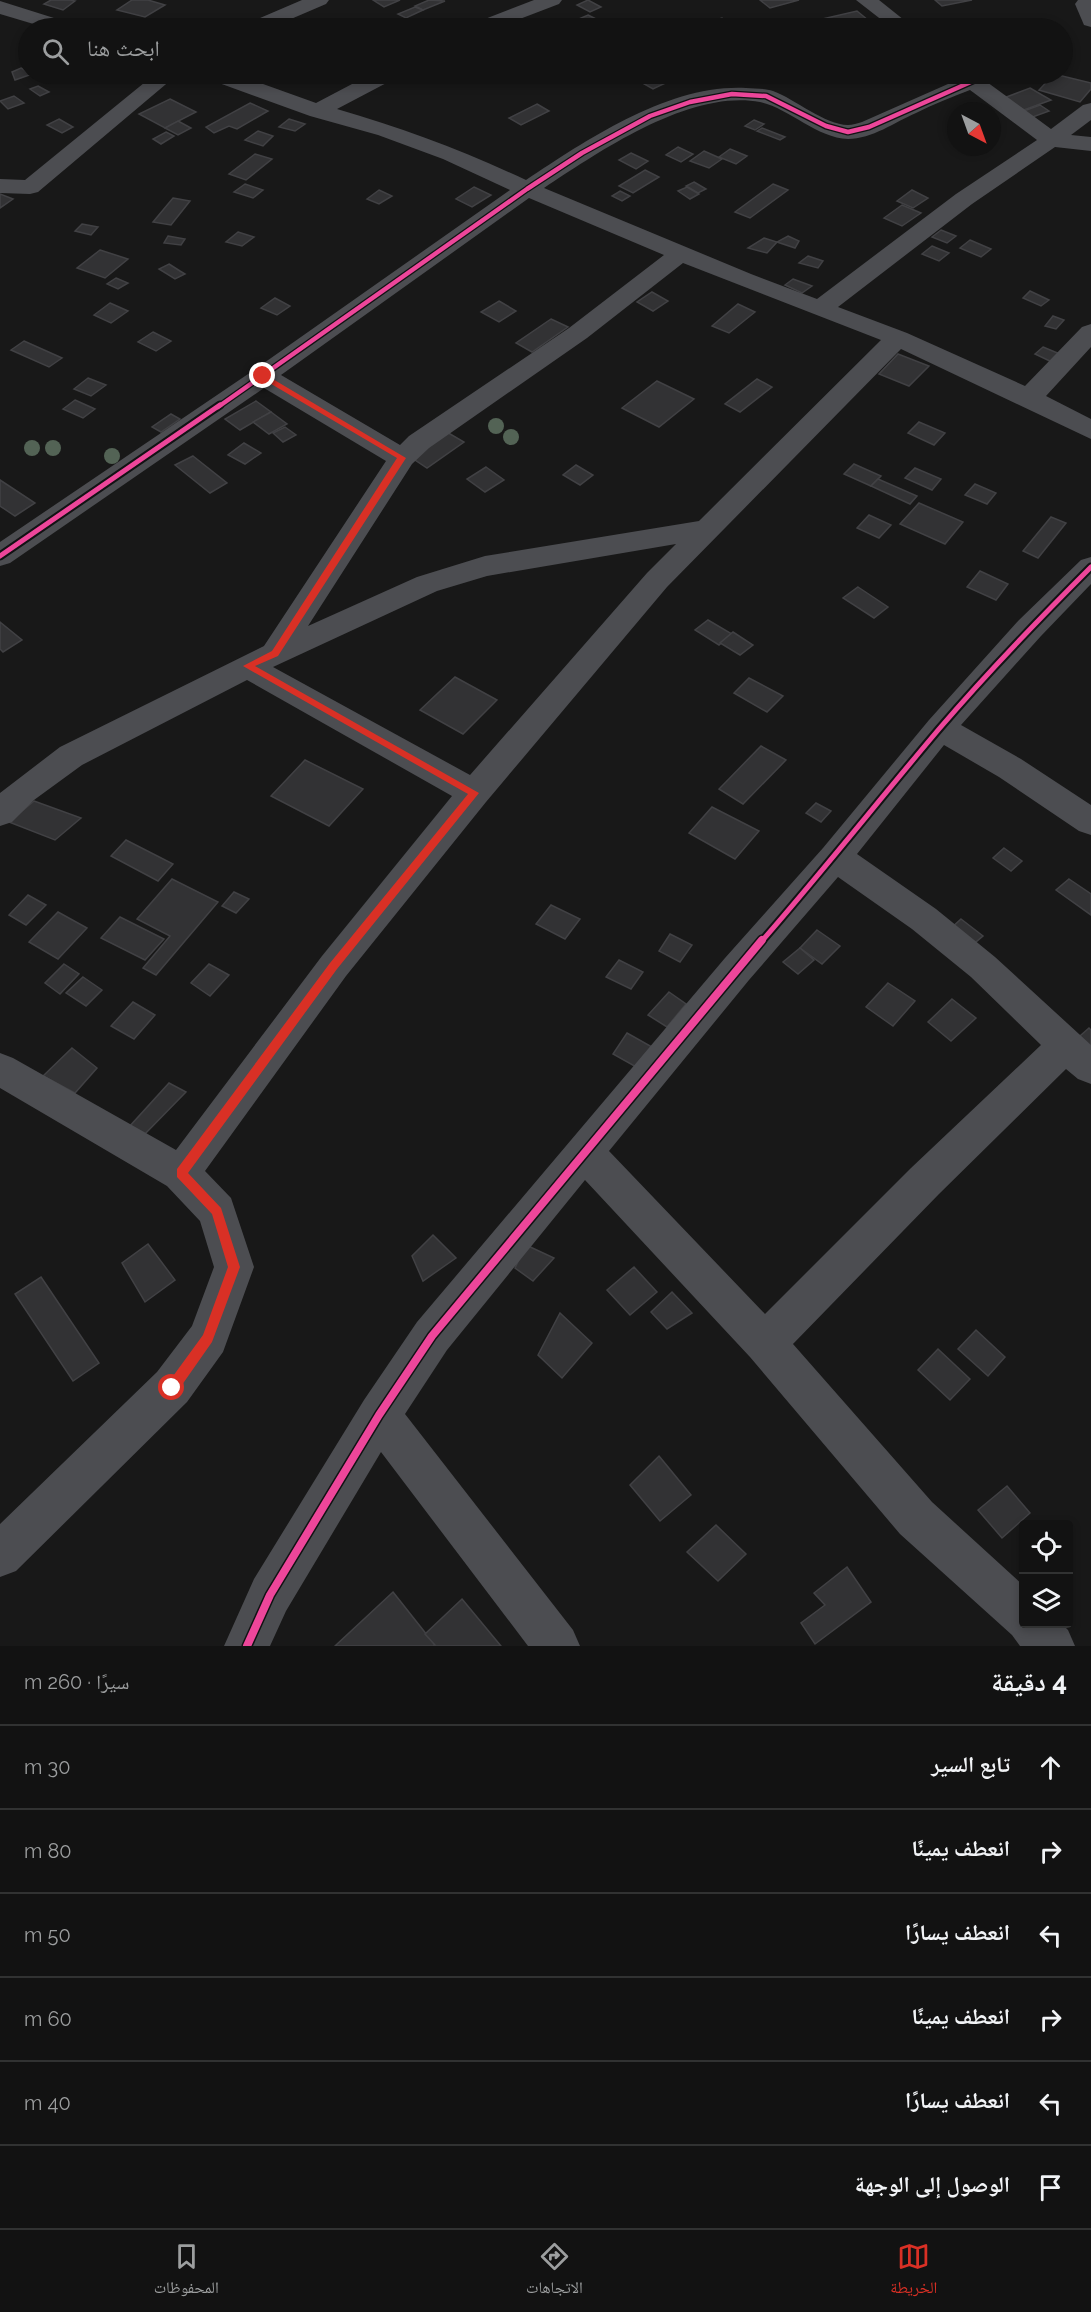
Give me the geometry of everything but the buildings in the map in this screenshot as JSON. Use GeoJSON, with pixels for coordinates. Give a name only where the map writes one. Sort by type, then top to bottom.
{"type":"FeatureCollection","features":[{"type":"Feature","properties":{"kind":"street"},"geometry":{"type":"LineString","coordinates":[[10,10],[38,0]]}},
{"type":"Feature","properties":{"kind":"street"},"geometry":{"type":"LineString","coordinates":[[277,18],[319,0]]}},
{"type":"Feature","properties":{"kind":"street"},"geometry":{"type":"LineString","coordinates":[[505,18],[552,0]]}},
{"type":"Feature","properties":{"kind":"street"},"geometry":{"type":"LineString","coordinates":[[866,0],[890,18]]}},
{"type":"Feature","properties":{"kind":"street"},"geometry":{"type":"LineString","coordinates":[[1088,0],[1085,4],[1091,21]]}},
{"type":"Feature","properties":{"kind":"street"},"geometry":{"type":"LineString","coordinates":[[10,10],[35,18]]}},
{"type":"Feature","properties":{"kind":"street"},"geometry":{"type":"LineString","coordinates":[[0,209],[155,84]]}},
{"type":"Feature","properties":{"kind":"street"},"geometry":{"type":"LineString","coordinates":[[244,84],[318,111],[386,130],[451,154],[526,189],[681,253],[898,338],[1029,398],[1091,430]]}},
{"type":"Feature","properties":{"kind":"street"},"geometry":{"type":"LineString","coordinates":[[318,111],[368,84]]}},
{"type":"Feature","properties":{"kind":"street"},"geometry":{"type":"LineString","coordinates":[[0,556],[263,376],[526,189],[582,153],[650,116],[690,102],[732,94],[766,96],[826,126],[848,132],[869,127],[954,84]]}},
{"type":"Feature","properties":{"kind":"street"},"geometry":{"type":"LineString","coordinates":[[977,84],[1051,140],[1091,144]]}},
{"type":"Feature","properties":{"kind":"street"},"geometry":{"type":"LineString","coordinates":[[820,308],[964,199],[1091,110]]}},
{"type":"Feature","properties":{"kind":"street"},"geometry":{"type":"LineString","coordinates":[[0,186],[30,187]]}},
{"type":"Feature","properties":{"kind":"street"},"geometry":{"type":"LineString","coordinates":[[261,660],[402,458],[419,442],[578,333],[681,253]]}},
{"type":"Feature","properties":{"kind":"street"},"geometry":{"type":"LineString","coordinates":[[1029,398],[1091,332]]}},
{"type":"Feature","properties":{"kind":"street"},"geometry":{"type":"LineString","coordinates":[[181,1173],[334,966],[474,793],[657,580],[898,338]]}},
{"type":"Feature","properties":{"kind":"street"},"geometry":{"type":"LineString","coordinates":[[263,376],[402,458]]}},
{"type":"Feature","properties":{"kind":"street"},"geometry":{"type":"LineString","coordinates":[[0,813],[23,791],[71,756],[261,660],[427,584],[485,566],[708,529]]}},
{"type":"Feature","properties":{"kind":"street"},"geometry":{"type":"LineString","coordinates":[[247,1646],[270,1595],[379,1415],[432,1336],[586,1154],[737,969],[836,856],[940,728],[1030,628],[1091,567]]}},
{"type":"Feature","properties":{"kind":"street"},"geometry":{"type":"LineString","coordinates":[[261,660],[474,793]]}},
{"type":"Feature","properties":{"kind":"street"},"geometry":{"type":"LineString","coordinates":[[940,728],[1010,768],[1091,822]]}},
{"type":"Feature","properties":{"kind":"street"},"geometry":{"type":"LineString","coordinates":[[765,1343],[925,1181],[1078,1057],[983,967],[924,919],[836,856]]}},
{"type":"Feature","properties":{"kind":"street"},"geometry":{"type":"LineString","coordinates":[[0,1069],[181,1173],[216,1211],[234,1267],[208,1338],[172,1388],[0,1555]]}},
{"type":"Feature","properties":{"kind":"street"},"geometry":{"type":"LineString","coordinates":[[586,1154],[765,1343],[916,1518],[1019,1613]]}},
{"type":"Feature","properties":{"kind":"street"},"geometry":{"type":"LineString","coordinates":[[379,1415],[557,1646]]}},
{"type":"Feature","properties":{"kind":"street"},"geometry":{"type":"LineString","coordinates":[[1035,1628],[1052,1646]]}},
{"type":"Feature","properties":{"kind":"cycle path"},"geometry":{"type":"LineString","coordinates":[[0,556],[263,376],[527,189],[582,153],[650,116],[690,102],[732,94],[766,96],[826,126],[848,132],[869,127],[966,84]]}},
{"type":"Feature","properties":{"kind":"cycle path"},"geometry":{"type":"LineString","coordinates":[[247,1646],[270,1595],[379,1415],[432,1336],[737,969],[835,857],[940,728],[1030,628],[1091,567]]}},
{"type":"Feature","properties":{"kind":"route"},"geometry":{"type":"LineString","coordinates":[[172,1388],[208,1338],[234,1267],[216,1211],[181,1173],[334,966],[474,793],[247,666],[275,653],[402,458],[263,376]]}}]}
